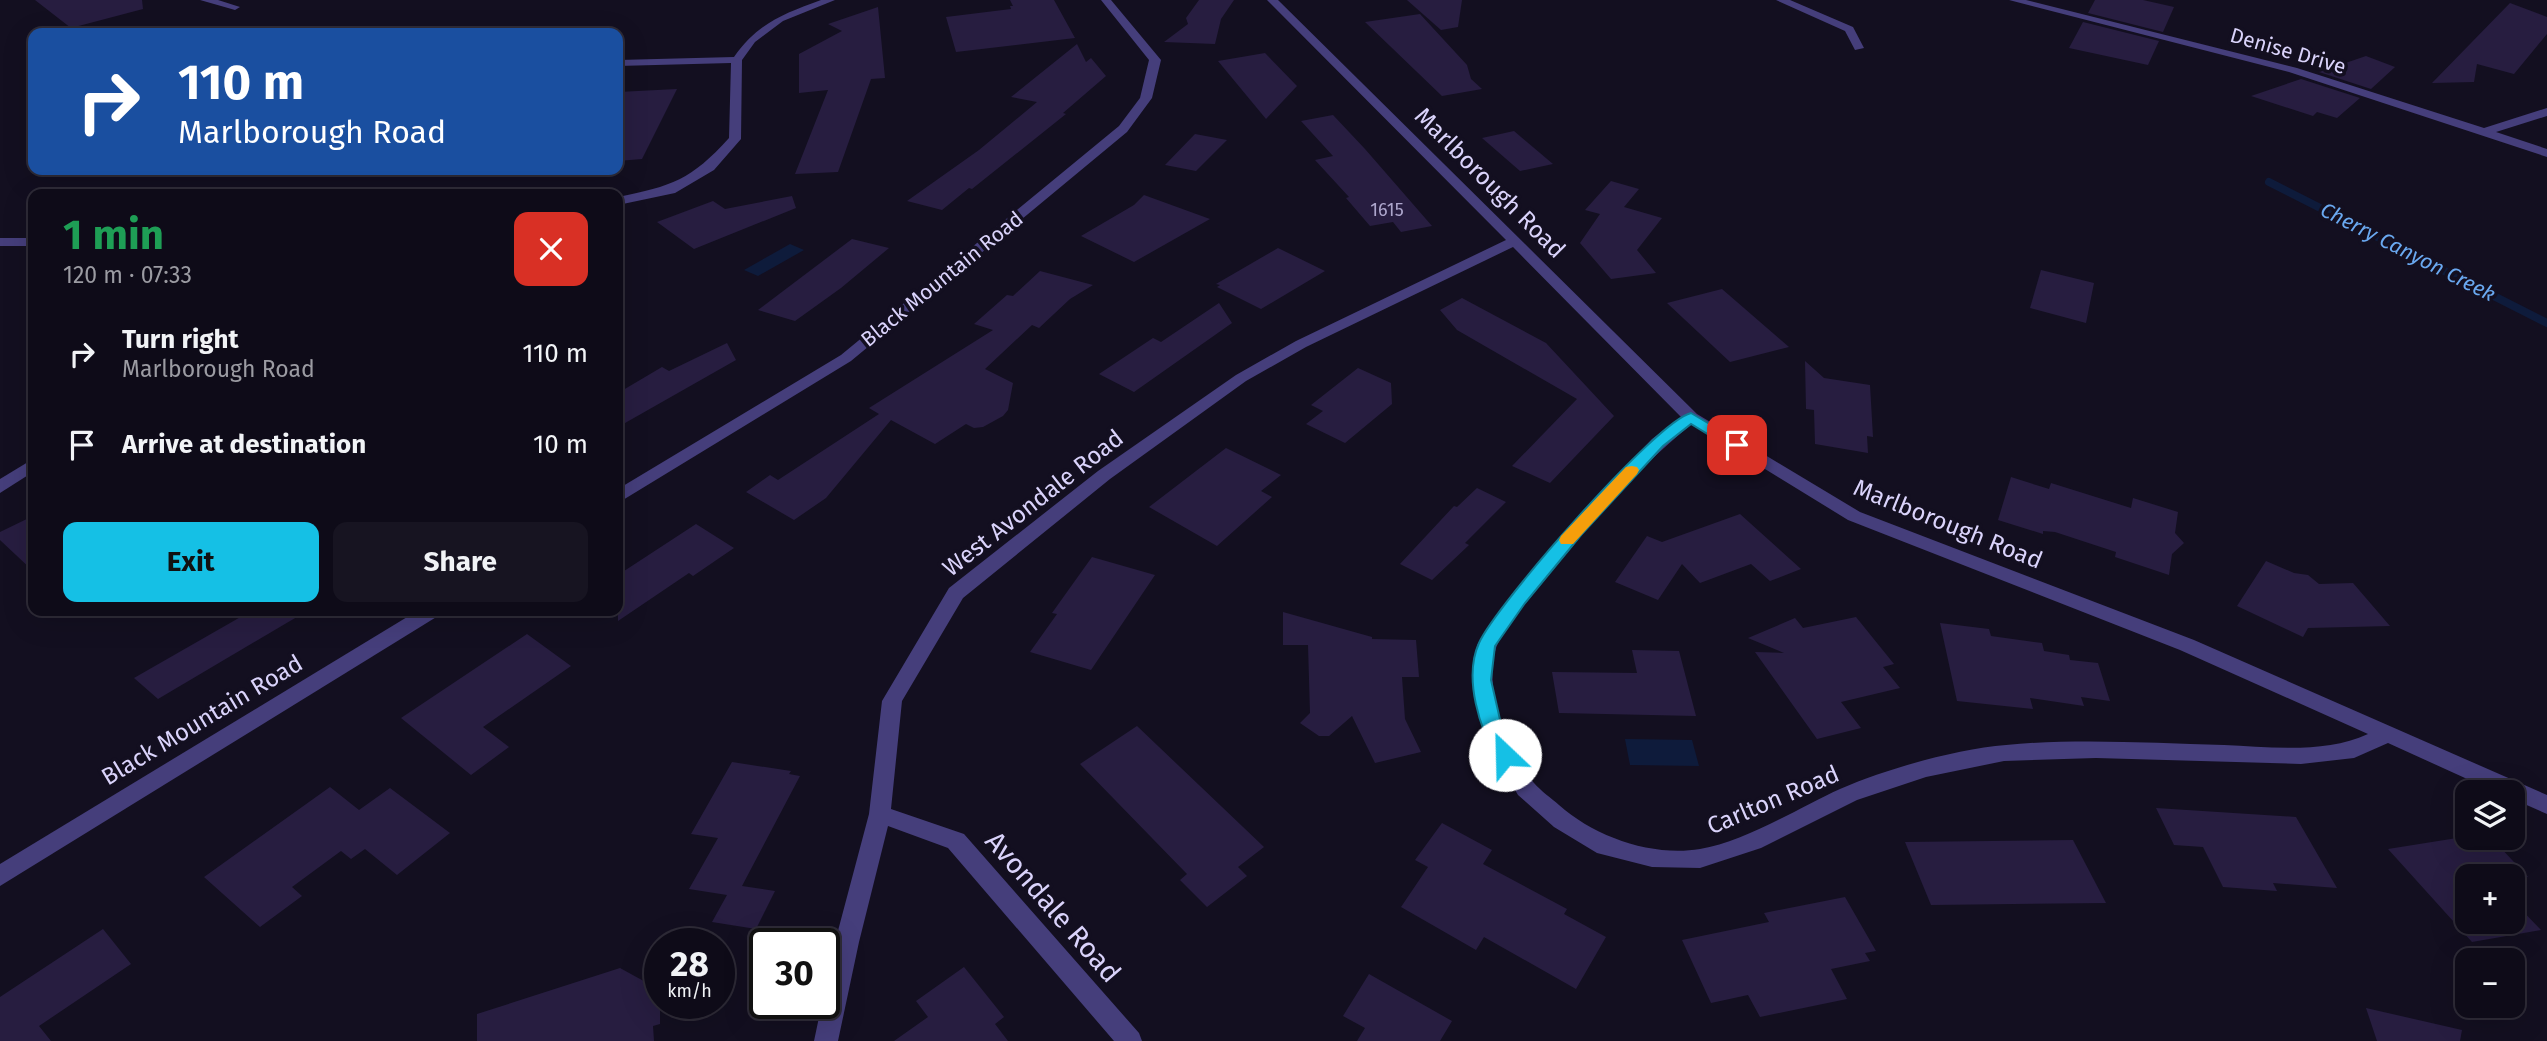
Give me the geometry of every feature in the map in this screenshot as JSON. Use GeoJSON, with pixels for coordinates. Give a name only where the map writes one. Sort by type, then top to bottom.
{"type":"FeatureCollection","features":[{"type":"Feature","properties":{"kind":"street"},"geometry":{"type":"LineString","coordinates":[[205,0],[235,8]]}},
{"type":"Feature","properties":{"kind":"street"},"geometry":{"type":"LineString","coordinates":[[623,200],[670,190],[710,167],[735,139],[737,60],[751,40],[779,19],[830,0]]}},
{"type":"Feature","properties":{"kind":"street","name":"Black Mountain Road"},"geometry":{"type":"LineString","coordinates":[[623,494],[846,358],[1123,129],[1143,106],[1154,83],[1155,60],[1106,0]]}},
{"type":"Feature","properties":{"kind":"street","name":"Marlborough Road"},"geometry":{"type":"LineString","coordinates":[[1272,0],[1691,417],[1854,516],[2187,645],[2547,806]]}},
{"type":"Feature","properties":{"kind":"street"},"geometry":{"type":"LineString","coordinates":[[1781,0],[1849,29],[1860,48]]}},
{"type":"Feature","properties":{"kind":"street","name":"Denise Drive"},"geometry":{"type":"LineString","coordinates":[[2014,0],[2293,70],[2547,153]]}},
{"type":"Feature","properties":{"kind":"street"},"geometry":{"type":"LineString","coordinates":[[623,63],[737,60]]}},
{"type":"Feature","properties":{"kind":"street"},"geometry":{"type":"LineString","coordinates":[[2485,132],[2547,111]]}},
{"type":"Feature","properties":{"kind":"street","name":"West Avondale Road"},"geometry":{"type":"LineString","coordinates":[[827,1041],[846,942],[880,814],[892,701],[956,593],[1104,475],[1241,378],[1301,344],[1515,241]]}},
{"type":"Feature","properties":{"kind":"street"},"geometry":{"type":"LineString","coordinates":[[0,242],[28,242]]}},
{"type":"Feature","properties":{"kind":"street","name":"Carlton Road"},"geometry":{"type":"LineString","coordinates":[[1691,417],[1658,443],[1575,531],[1519,599],[1487,645],[1482,680],[1495,738],[1526,789],[1562,821],[1605,846],[1652,858],[1700,859],[1753,841],[1850,794],[1926,769],[2004,753],[2096,750],[2301,756],[2354,750],[2389,734]]}},
{"type":"Feature","properties":{"kind":"street"},"geometry":{"type":"LineString","coordinates":[[0,487],[28,467]]}},
{"type":"Feature","properties":{"kind":"street","name":"Black Mountain Road"},"geometry":{"type":"LineString","coordinates":[[0,876],[423,616]]}},
{"type":"Feature","properties":{"kind":"street","name":"Avondale Road"},"geometry":{"type":"LineString","coordinates":[[880,814],[956,841],[1130,1041]]}},
{"type":"Feature","properties":{"kind":"water"},"geometry":{"type":"Polygon","coordinates":[[[790,244],[804,250],[758,276],[744,270],[790,244]]]}},
{"type":"Feature","properties":{"kind":"water"},"geometry":{"type":"Polygon","coordinates":[[[1625,739],[1692,740],[1699,766],[1630,765],[1625,739]]]}},
{"type":"Feature","properties":{"kind":"building"},"geometry":{"type":"Polygon","coordinates":[[[35,0],[142,0],[143,9],[71,28],[35,0]]]}},
{"type":"Feature","properties":{"kind":"building"},"geometry":{"type":"Polygon","coordinates":[[[1010,0],[1054,0],[1075,38],[956,52],[946,17],[1011,9],[1010,6],[1013,6],[1010,0]]]}},
{"type":"Feature","properties":{"kind":"building"},"geometry":{"type":"Polygon","coordinates":[[[1199,0],[1234,0],[1221,19],[1215,44],[1164,42],[1188,24],[1186,18],[1199,0]]]}},
{"type":"Feature","properties":{"kind":"building"},"geometry":{"type":"Polygon","coordinates":[[[1407,0],[1462,0],[1458,27],[1441,30],[1407,0]]]}},
{"type":"Feature","properties":{"kind":"building"},"geometry":{"type":"Polygon","coordinates":[[[2095,0],[2143,0],[2174,7],[2163,32],[2088,13],[2095,0]]]}},
{"type":"Feature","properties":{"kind":"building"},"geometry":{"type":"Polygon","coordinates":[[[2510,3],[2547,17],[2547,34],[2514,74],[2477,64],[2474,82],[2432,83],[2510,3]]]}},
{"type":"Feature","properties":{"kind":"building"},"geometry":{"type":"Polygon","coordinates":[[[878,7],[885,78],[871,79],[838,172],[795,174],[828,90],[799,93],[799,54],[842,31],[828,24],[878,7]]]}},
{"type":"Feature","properties":{"kind":"building"},"geometry":{"type":"Polygon","coordinates":[[[1420,14],[1467,65],[1471,79],[1482,89],[1442,96],[1365,22],[1420,14]]]}},
{"type":"Feature","properties":{"kind":"building"},"geometry":{"type":"Polygon","coordinates":[[[2083,22],[2159,41],[2148,65],[2069,48],[2083,22]]]}},
{"type":"Feature","properties":{"kind":"building"},"geometry":{"type":"Polygon","coordinates":[[[1077,44],[1086,62],[1091,58],[1106,76],[1063,113],[1066,114],[942,210],[907,201],[979,150],[1037,102],[1011,97],[1077,44]]]}},
{"type":"Feature","properties":{"kind":"building"},"geometry":{"type":"Polygon","coordinates":[[[1265,53],[1297,86],[1266,119],[1218,61],[1265,53]]]}},
{"type":"Feature","properties":{"kind":"building"},"geometry":{"type":"Polygon","coordinates":[[[2366,56],[2395,67],[2371,89],[2319,72],[2366,56]]]}},
{"type":"Feature","properties":{"kind":"building"},"geometry":{"type":"Polygon","coordinates":[[[2301,79],[2360,98],[2337,118],[2317,112],[2313,116],[2251,96],[2301,79]]]}},
{"type":"Feature","properties":{"kind":"building"},"geometry":{"type":"Polygon","coordinates":[[[677,89],[642,159],[623,161],[623,92],[677,89]]]}},
{"type":"Feature","properties":{"kind":"building"},"geometry":{"type":"Polygon","coordinates":[[[1333,115],[1432,226],[1401,232],[1393,222],[1370,226],[1346,198],[1349,197],[1315,160],[1333,156],[1301,121],[1333,115]]]}},
{"type":"Feature","properties":{"kind":"building"},"geometry":{"type":"Polygon","coordinates":[[[1514,131],[1553,164],[1520,171],[1482,138],[1514,131]]]}},
{"type":"Feature","properties":{"kind":"building"},"geometry":{"type":"Polygon","coordinates":[[[1195,134],[1227,140],[1196,171],[1165,165],[1195,134]]]}},
{"type":"Feature","properties":{"kind":"building"},"geometry":{"type":"Polygon","coordinates":[[[1611,181],[1639,189],[1624,207],[1662,218],[1637,250],[1656,273],[1611,279],[1580,243],[1600,214],[1585,210],[1611,181]]]}},
{"type":"Feature","properties":{"kind":"building"},"geometry":{"type":"Polygon","coordinates":[[[1144,195],[1210,219],[1134,262],[1081,236],[1134,205],[1144,195]]]}},
{"type":"Feature","properties":{"kind":"building"},"geometry":{"type":"Polygon","coordinates":[[[792,196],[796,208],[694,249],[657,222],[713,201],[725,209],[792,196]]]}},
{"type":"Feature","properties":{"kind":"building"},"geometry":{"type":"Polygon","coordinates":[[[852,239],[889,248],[841,288],[795,321],[758,310],[852,239]]]}},
{"type":"Feature","properties":{"kind":"building"},"geometry":{"type":"Polygon","coordinates":[[[1278,248],[1325,271],[1261,309],[1217,287],[1220,285],[1216,284],[1278,248]]]}},
{"type":"Feature","properties":{"kind":"building"},"geometry":{"type":"Polygon","coordinates":[[[2041,270],[2094,283],[2086,323],[2030,308],[2041,270]]]}},
{"type":"Feature","properties":{"kind":"building"},"geometry":{"type":"Polygon","coordinates":[[[1040,271],[1093,285],[1070,299],[1039,328],[1032,325],[985,369],[1013,383],[1008,410],[1003,416],[983,427],[974,428],[966,424],[935,444],[891,420],[826,498],[794,520],[746,492],[770,475],[778,480],[879,414],[869,408],[993,330],[974,324],[1007,295],[1013,296],[1040,271]]]}},
{"type":"Feature","properties":{"kind":"building"},"geometry":{"type":"Polygon","coordinates":[[[1722,289],[1789,347],[1730,362],[1667,303],[1722,289]]]}},
{"type":"Feature","properties":{"kind":"building"},"geometry":{"type":"Polygon","coordinates":[[[1462,298],[1546,343],[1614,416],[1550,483],[1512,466],[1577,399],[1457,330],[1440,310],[1462,298]]]}},
{"type":"Feature","properties":{"kind":"building"},"geometry":{"type":"Polygon","coordinates":[[[1219,303],[1232,323],[1134,392],[1099,374],[1153,338],[1161,342],[1219,303]]]}},
{"type":"Feature","properties":{"kind":"building"},"geometry":{"type":"Polygon","coordinates":[[[727,343],[736,360],[623,424],[623,390],[662,367],[669,371],[727,343]]]}},
{"type":"Feature","properties":{"kind":"building"},"geometry":{"type":"Polygon","coordinates":[[[1805,361],[1824,378],[1870,385],[1873,437],[1867,436],[1868,453],[1815,444],[1814,410],[1806,409],[1805,361]]]}},
{"type":"Feature","properties":{"kind":"building"},"geometry":{"type":"Polygon","coordinates":[[[1358,368],[1391,383],[1392,404],[1345,443],[1306,424],[1323,411],[1311,405],[1358,368]]]}},
{"type":"Feature","properties":{"kind":"building"},"geometry":{"type":"Polygon","coordinates":[[[1226,448],[1281,475],[1261,491],[1272,497],[1217,546],[1149,507],[1226,448]]]}},
{"type":"Feature","properties":{"kind":"building"},"geometry":{"type":"Polygon","coordinates":[[[2011,477],[2049,489],[2051,483],[2131,508],[2133,498],[2178,512],[2175,533],[2184,543],[2172,554],[2169,575],[2115,557],[2116,552],[2055,532],[2043,531],[2043,534],[1998,520],[2011,477]]]}},
{"type":"Feature","properties":{"kind":"building"},"geometry":{"type":"Polygon","coordinates":[[[1477,488],[1506,502],[1465,543],[1469,545],[1432,580],[1400,564],[1454,506],[1457,507],[1477,488]]]}},
{"type":"Feature","properties":{"kind":"building"},"geometry":{"type":"Polygon","coordinates":[[[1740,514],[1801,569],[1770,581],[1751,564],[1700,583],[1682,564],[1658,600],[1615,582],[1647,536],[1662,542],[1740,514]]]}},
{"type":"Feature","properties":{"kind":"building"},"geometry":{"type":"Polygon","coordinates":[[[28,518],[28,566],[0,540],[0,532],[28,518]]]}},
{"type":"Feature","properties":{"kind":"building"},"geometry":{"type":"Polygon","coordinates":[[[696,524],[734,548],[693,576],[689,573],[618,621],[618,616],[623,616],[623,572],[696,524]]]}},
{"type":"Feature","properties":{"kind":"building"},"geometry":{"type":"Polygon","coordinates":[[[1092,557],[1155,575],[1091,670],[1030,652],[1057,614],[1052,613],[1092,557]]]}},
{"type":"Feature","properties":{"kind":"building"},"geometry":{"type":"Polygon","coordinates":[[[2266,561],[2294,573],[2308,575],[2319,584],[2353,583],[2390,626],[2308,628],[2303,637],[2237,606],[2266,561]]]}},
{"type":"Feature","properties":{"kind":"building"},"geometry":{"type":"Polygon","coordinates":[[[1283,612],[1372,639],[1416,640],[1419,677],[1402,677],[1405,719],[1421,752],[1375,763],[1352,716],[1329,736],[1319,736],[1300,723],[1310,713],[1308,645],[1283,645],[1283,612]]]}},
{"type":"Feature","properties":{"kind":"building"},"geometry":{"type":"Polygon","coordinates":[[[242,616],[299,616],[158,699],[134,678],[242,616]]]}},
{"type":"Feature","properties":{"kind":"building"},"geometry":{"type":"Polygon","coordinates":[[[1856,617],[1894,664],[1883,667],[1900,688],[1841,702],[1861,728],[1817,739],[1755,652],[1784,653],[1748,638],[1795,618],[1803,628],[1856,617]]]}},
{"type":"Feature","properties":{"kind":"building"},"geometry":{"type":"Polygon","coordinates":[[[1940,623],[1989,629],[1991,636],[2042,643],[2044,651],[2069,655],[2070,660],[2098,663],[2110,701],[2081,697],[2084,706],[2030,698],[2033,709],[1957,701],[1940,623]]]}},
{"type":"Feature","properties":{"kind":"building"},"geometry":{"type":"Polygon","coordinates":[[[527,634],[571,666],[483,727],[509,747],[471,775],[401,718],[527,634]]]}},
{"type":"Feature","properties":{"kind":"building"},"geometry":{"type":"Polygon","coordinates":[[[1632,650],[1679,651],[1696,716],[1559,713],[1552,672],[1637,673],[1632,650]]]}},
{"type":"Feature","properties":{"kind":"building"},"geometry":{"type":"Polygon","coordinates":[[[1137,726],[1264,847],[1238,867],[1247,876],[1207,907],[1180,880],[1187,874],[1080,764],[1137,726]]]}},
{"type":"Feature","properties":{"kind":"building"},"geometry":{"type":"Polygon","coordinates":[[[732,762],[791,771],[789,774],[800,776],[742,886],[775,891],[756,928],[712,922],[727,895],[689,889],[718,838],[691,834],[732,762]]]}},
{"type":"Feature","properties":{"kind":"building"},"geometry":{"type":"Polygon","coordinates":[[[330,787],[359,810],[390,788],[450,833],[397,875],[365,849],[351,859],[341,851],[292,887],[302,896],[260,927],[204,877],[330,787]]]}},
{"type":"Feature","properties":{"kind":"building"},"geometry":{"type":"Polygon","coordinates":[[[2156,808],[2296,817],[2337,888],[2273,883],[2277,891],[2223,887],[2203,847],[2174,845],[2156,808]]]}},
{"type":"Feature","properties":{"kind":"building"},"geometry":{"type":"Polygon","coordinates":[[[1442,823],[1492,850],[1483,864],[1567,909],[1564,914],[1606,937],[1576,989],[1484,937],[1476,950],[1401,907],[1428,867],[1415,860],[1442,823]]]}},
{"type":"Feature","properties":{"kind":"building"},"geometry":{"type":"Polygon","coordinates":[[[2455,838],[2455,850],[2503,850],[2516,864],[2455,864],[2455,923],[2388,849],[2455,838]]]}},
{"type":"Feature","properties":{"kind":"building"},"geometry":{"type":"Polygon","coordinates":[[[2073,840],[2106,903],[1931,905],[1905,842],[2073,840]]]}},
{"type":"Feature","properties":{"kind":"building"},"geometry":{"type":"Polygon","coordinates":[[[1845,897],[1876,951],[1865,953],[1870,961],[1831,969],[1847,999],[1760,1017],[1748,995],[1711,1003],[1682,940],[1769,922],[1764,913],[1845,897]]]}},
{"type":"Feature","properties":{"kind":"building"},"geometry":{"type":"Polygon","coordinates":[[[2525,913],[2541,930],[2525,933],[2525,913]]]}},
{"type":"Feature","properties":{"kind":"building"},"geometry":{"type":"Polygon","coordinates":[[[103,929],[131,964],[39,1026],[51,1041],[0,1041],[0,997],[103,929]]]}},
{"type":"Feature","properties":{"kind":"building"},"geometry":{"type":"Polygon","coordinates":[[[2465,934],[2518,934],[2472,942],[2465,934]]]}},
{"type":"Feature","properties":{"kind":"building"},"geometry":{"type":"Polygon","coordinates":[[[964,967],[1004,1017],[995,1024],[1008,1041],[894,1041],[928,1017],[916,1001],[964,967]]]}},
{"type":"Feature","properties":{"kind":"building"},"geometry":{"type":"Polygon","coordinates":[[[620,968],[644,981],[644,1019],[660,1019],[660,1024],[653,1026],[654,1041],[477,1041],[477,1014],[620,968]]]}},
{"type":"Feature","properties":{"kind":"building"},"geometry":{"type":"Polygon","coordinates":[[[1369,974],[1452,1021],[1440,1041],[1357,1041],[1365,1028],[1343,1016],[1369,974]]]}},
{"type":"Feature","properties":{"kind":"building"},"geometry":{"type":"Polygon","coordinates":[[[2366,1008],[2462,1030],[2460,1041],[2377,1041],[2366,1008]]]}},
{"type":"Feature","properties":{"kind":"waterway","name":"Cherry Canyon Creek"},"geometry":{"type":"LineString","coordinates":[[2269,182],[2547,323]]}},
{"type":"Feature","properties":{"kind":"slow traffic"},"geometry":{"type":"LineString","coordinates":[[1567,540],[1632,470]]}},
{"type":"Feature","properties":{"kind":"route"},"geometry":{"type":"LineString","coordinates":[[1505,755],[1495,738],[1482,680],[1487,645],[1519,599],[1575,531],[1658,443],[1691,417],[1737,445]]}}]}
